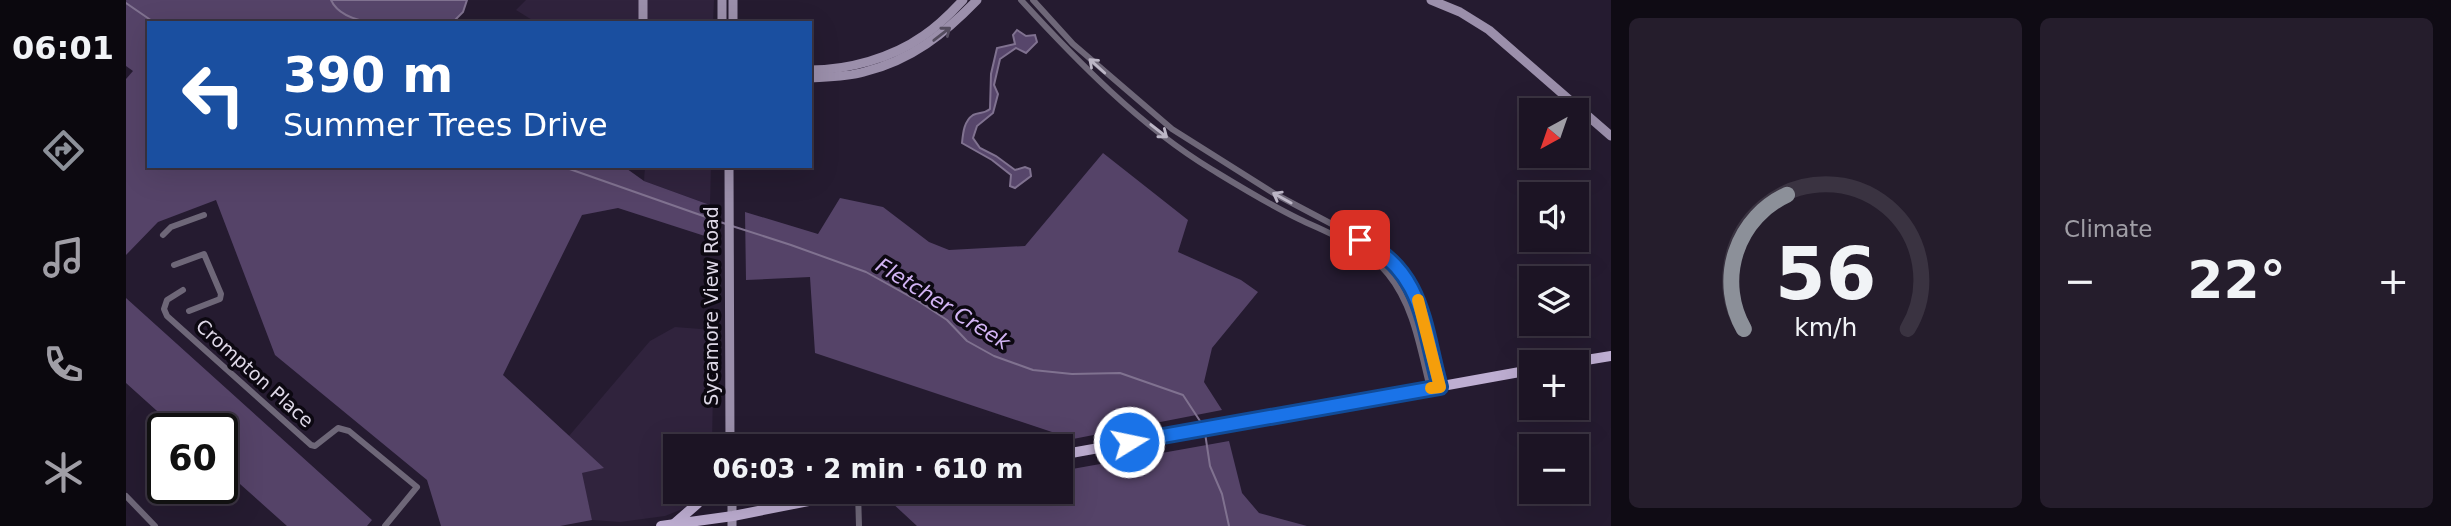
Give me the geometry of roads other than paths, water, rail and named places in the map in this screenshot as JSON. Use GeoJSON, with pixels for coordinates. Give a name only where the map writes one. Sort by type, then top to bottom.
{"type":"FeatureCollection","features":[{"type":"Feature","properties":{"kind":"main road"},"geometry":{"type":"LineString","coordinates":[[1589,360],[1611,356]]}},
{"type":"Feature","properties":{"kind":"main road"},"geometry":{"type":"LineString","coordinates":[[1073,452],[1519,372]]}},
{"type":"Feature","properties":{"kind":"main road"},"geometry":{"type":"LineString","coordinates":[[674,524],[697,504]]}},
{"type":"Feature","properties":{"kind":"main road"},"geometry":{"type":"LineString","coordinates":[[661,526],[732,521],[794,504]]}},
{"type":"Feature","properties":{"kind":"street"},"geometry":{"type":"LineString","coordinates":[[643,0],[643,21]]}},
{"type":"Feature","properties":{"kind":"street"},"geometry":{"type":"LineString","coordinates":[[722,0],[722,21]]}},
{"type":"Feature","properties":{"kind":"street"},"geometry":{"type":"LineString","coordinates":[[733,0],[733,21]]}},
{"type":"Feature","properties":{"kind":"street"},"geometry":{"type":"LineString","coordinates":[[812,70],[855,65],[883,56],[922,37],[963,0]]}},
{"type":"Feature","properties":{"kind":"street"},"geometry":{"type":"LineString","coordinates":[[812,78],[864,73],[901,58],[935,40],[977,0]]}},
{"type":"Feature","properties":{"kind":"street"},"geometry":{"type":"LineString","coordinates":[[1021,0],[1091,73],[1163,134],[1208,167],[1262,199],[1343,239],[1369,256],[1399,288],[1412,316],[1435,387]]}},
{"type":"Feature","properties":{"kind":"street"},"geometry":{"type":"LineString","coordinates":[[1033,0],[1073,44],[1172,130],[1315,216],[1379,249],[1403,272],[1421,306],[1435,387]]}},
{"type":"Feature","properties":{"kind":"street"},"geometry":{"type":"LineString","coordinates":[[1431,0],[1460,12],[1489,30],[1611,136]]}},
{"type":"Feature","properties":{"kind":"street","name":"Sycamore View Road"},"geometry":{"type":"LineString","coordinates":[[729,168],[730,434]]}},
{"type":"Feature","properties":{"kind":"street"},"geometry":{"type":"LineString","coordinates":[[163,235],[171,227],[204,215]]}},
{"type":"Feature","properties":{"kind":"street"},"geometry":{"type":"LineString","coordinates":[[1311,224],[1315,216]]}},
{"type":"Feature","properties":{"kind":"street"},"geometry":{"type":"LineString","coordinates":[[174,265],[204,254],[221,294],[220,299],[189,311]]}},
{"type":"Feature","properties":{"kind":"street","name":"Crompton Place"},"geometry":{"type":"LineString","coordinates":[[183,290],[167,300],[163,309],[167,316],[311,445],[315,446],[338,428],[349,431],[418,487],[385,526]]}},
{"type":"Feature","properties":{"kind":"street"},"geometry":{"type":"LineString","coordinates":[[126,496],[155,526]]}},
{"type":"Feature","properties":{"kind":"street"},"geometry":{"type":"LineString","coordinates":[[857,504],[859,526]]}},
{"type":"Feature","properties":{"kind":"waterway","name":"Fletcher Creek"},"geometry":{"type":"LineString","coordinates":[[126,3],[152,21]]}},
{"type":"Feature","properties":{"kind":"waterway","name":"Fletcher Creek"},"geometry":{"type":"LineString","coordinates":[[567,168],[726,224]]}},
{"type":"Feature","properties":{"kind":"waterway","name":"Fletcher Creek"},"geometry":{"type":"LineString","coordinates":[[732,226],[866,272],[947,320],[967,341],[994,356],[1033,370],[1072,374],[1120,373],[1183,395],[1202,424]]}},
{"type":"Feature","properties":{"kind":"waterway","name":"Fletcher Creek"},"geometry":{"type":"LineString","coordinates":[[1205,433],[1210,466],[1222,494],[1229,526]]}}]}
